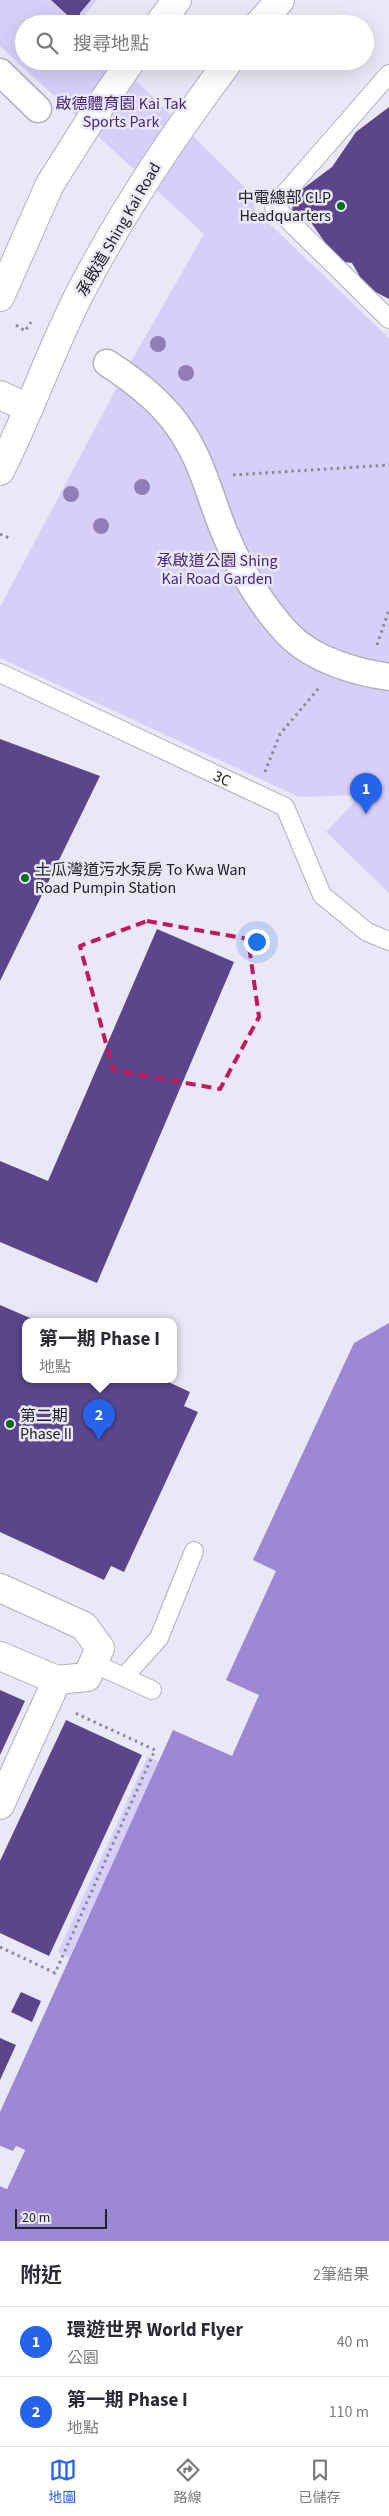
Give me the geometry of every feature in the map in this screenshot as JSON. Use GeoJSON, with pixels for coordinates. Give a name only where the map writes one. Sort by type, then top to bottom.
{"type":"FeatureCollection","features":[{"type":"Feature","properties":{"kind":"main road"},"geometry":{"type":"LineString","coordinates":[[166,15],[177,0]]}},
{"type":"Feature","properties":{"kind":"main road"},"geometry":{"type":"LineString","coordinates":[[267,15],[280,0]]}},
{"type":"Feature","properties":{"kind":"main road"},"geometry":{"type":"LineString","coordinates":[[0,297],[50,184],[125,70]]}},
{"type":"Feature","properties":{"kind":"main road","name":"承啟道 Shing Kai Road"},"geometry":{"type":"LineString","coordinates":[[1,466],[80,292],[118,224],[159,158],[223,70]]}},
{"type":"Feature","properties":{"kind":"main road"},"geometry":{"type":"LineString","coordinates":[[0,395],[28,408]]}},
{"type":"Feature","properties":{"kind":"main road"},"geometry":{"type":"LineString","coordinates":[[0,1588],[84,1626],[100,1648],[87,1677],[52,1690],[0,1805]]}},
{"type":"Feature","properties":{"kind":"main road"},"geometry":{"type":"LineString","coordinates":[[0,1656],[52,1690]]}},
{"type":"Feature","properties":{"kind":"street"},"geometry":{"type":"LineString","coordinates":[[0,72],[38,109]]}},
{"type":"Feature","properties":{"kind":"street"},"geometry":{"type":"LineString","coordinates":[[107,363],[146,390],[181,430],[205,476],[231,545],[253,586],[270,612],[290,636],[313,652],[339,665],[378,675]]}},
{"type":"Feature","properties":{"kind":"lane"},"geometry":{"type":"LineString","coordinates":[[389,74],[274,206],[389,319]]}},
{"type":"Feature","properties":{"kind":"lane","name":"3C"},"geometry":{"type":"LineString","coordinates":[[0,673],[285,807],[322,895],[367,932],[389,941]]}},
{"type":"Feature","properties":{"kind":"lane"},"geometry":{"type":"LineString","coordinates":[[124,1677],[159,1638],[194,1551]]}},
{"type":"Feature","properties":{"kind":"lane"},"geometry":{"type":"LineString","coordinates":[[93,1663],[152,1690]]}},
{"type":"Feature","properties":{"kind":"path"},"geometry":{"type":"LineString","coordinates":[[16,325],[26,331],[33,319]]}},
{"type":"Feature","properties":{"kind":"path"},"geometry":{"type":"LineString","coordinates":[[205,476],[389,465]]}},
{"type":"Feature","properties":{"kind":"path"},"geometry":{"type":"LineString","coordinates":[[0,534],[9,538]]}},
{"type":"Feature","properties":{"kind":"path"},"geometry":{"type":"LineString","coordinates":[[378,675],[389,610]]}},
{"type":"Feature","properties":{"kind":"path"},"geometry":{"type":"LineString","coordinates":[[263,780],[270,756],[280,734],[339,665]]}},
{"type":"Feature","properties":{"kind":"path"},"geometry":{"type":"LineString","coordinates":[[0,1947],[55,1973],[155,1750],[52,1690]]}},
{"type":"Feature","properties":{"kind":"highlighted area"},"geometry":{"type":"Polygon","coordinates":[[[147,921],[248,939],[259,1017],[220,1089],[113,1070],[80,946],[147,921]]]}},
{"type":"Feature","properties":{"kind":"green space","name":"承啟道公園 Shing Kai Road Garden"},"geometry":{"type":"Polygon","coordinates":[[[0,0],[97,0],[85,15],[15,15],[15,60],[0,46],[0,0]]]}},
{"type":"Feature","properties":{"kind":"green space","name":"承啟道公園 Shing Kai Road Garden"},"geometry":{"type":"Polygon","coordinates":[[[26,70],[125,70],[253,195],[255,210],[389,338],[389,893],[326,832],[361,795],[299,797],[0,658],[0,607],[124,374],[204,234],[26,70]]]}},
{"type":"Feature","properties":{"kind":"green space"},"geometry":{"type":"Polygon","coordinates":[[[148,1756],[160,1762],[69,1958],[58,1952],[148,1756]]]}},
{"type":"Feature","properties":{"kind":"shaded area"},"geometry":{"type":"Polygon","coordinates":[[[389,1323],[389,2241],[0,2241],[0,2186],[7,2189],[25,2150],[16,2146],[14,2152],[0,2146],[0,2112],[173,1730],[232,1756],[259,1695],[226,1680],[276,1571],[253,1560],[354,1343],[389,1323]]]}},
{"type":"Feature","properties":{"kind":"pier"},"geometry":{"type":"Polygon","coordinates":[[[0,2146],[13,2151],[16,2146],[25,2150],[7,2189],[0,2186],[0,2177],[4,2179],[2,2184],[6,2186],[22,2151],[17,2149],[13,2154],[0,2148],[0,2146]]]}},
{"type":"Feature","properties":{"kind":"building"},"geometry":{"type":"Polygon","coordinates":[[[51,0],[91,0],[80,15],[67,15],[51,0]]]}},
{"type":"Feature","properties":{"kind":"building","name":"中電總部 CLP Headquarters"},"geometry":{"type":"Polygon","coordinates":[[[389,107],[389,299],[366,287],[352,263],[338,261],[310,221],[292,215],[293,196],[332,167],[356,132],[389,107]]]}},
{"type":"Feature","properties":{"kind":"building","name":"土瓜灣道污水泵房 To Kwa Wan Road Pumpin Station"},"geometry":{"type":"Polygon","coordinates":[[[0,739],[100,776],[0,981],[0,739]]]}},
{"type":"Feature","properties":{"kind":"building"},"geometry":{"type":"Polygon","coordinates":[[[157,929],[234,962],[97,1283],[0,1242],[0,1161],[48,1181],[157,929]]]}},
{"type":"Feature","properties":{"kind":"building"},"geometry":{"type":"Polygon","coordinates":[[[0,1305],[30,1318],[22,1318],[22,1383],[171,1383],[190,1392],[184,1406],[198,1412],[124,1572],[111,1566],[104,1580],[0,1532],[0,1305]]]}},
{"type":"Feature","properties":{"kind":"building"},"geometry":{"type":"Polygon","coordinates":[[[0,1690],[25,1701],[0,1755],[0,1690]]]}},
{"type":"Feature","properties":{"kind":"building"},"geometry":{"type":"Polygon","coordinates":[[[66,1720],[142,1755],[49,1956],[0,1933],[0,1861],[66,1720]]]}},
{"type":"Feature","properties":{"kind":"building"},"geometry":{"type":"Polygon","coordinates":[[[21,1992],[41,2001],[32,2022],[11,2012],[21,1992]]]}},
{"type":"Feature","properties":{"kind":"building"},"geometry":{"type":"Polygon","coordinates":[[[0,2038],[16,2045],[0,2080],[0,2038]]]}},
{"type":"Feature","properties":{"kind":"place","name":"中電總部 CLP Headquarters"},"geometry":{"type":"Point","coordinates":[341,206]}},
{"type":"Feature","properties":{"kind":"place","name":"環遊世界 World Flyer"},"geometry":{"type":"Point","coordinates":[366,814]}},
{"type":"Feature","properties":{"kind":"place","name":"土瓜灣道污水泵房 To Kwa Wan Road Pumpin Station"},"geometry":{"type":"Point","coordinates":[25,878]}},
{"type":"Feature","properties":{"kind":"place","name":"第二期 Phase II"},"geometry":{"type":"Point","coordinates":[10,1424]}},
{"type":"Feature","properties":{"kind":"place","name":"第一期 Phase I"},"geometry":{"type":"Point","coordinates":[99,1440]}},
{"type":"Feature","properties":{"kind":"park label","name":"啟德體育園 Kai Tak Sports Park"},"geometry":{"type":"Point","coordinates":[121,112]}}]}
